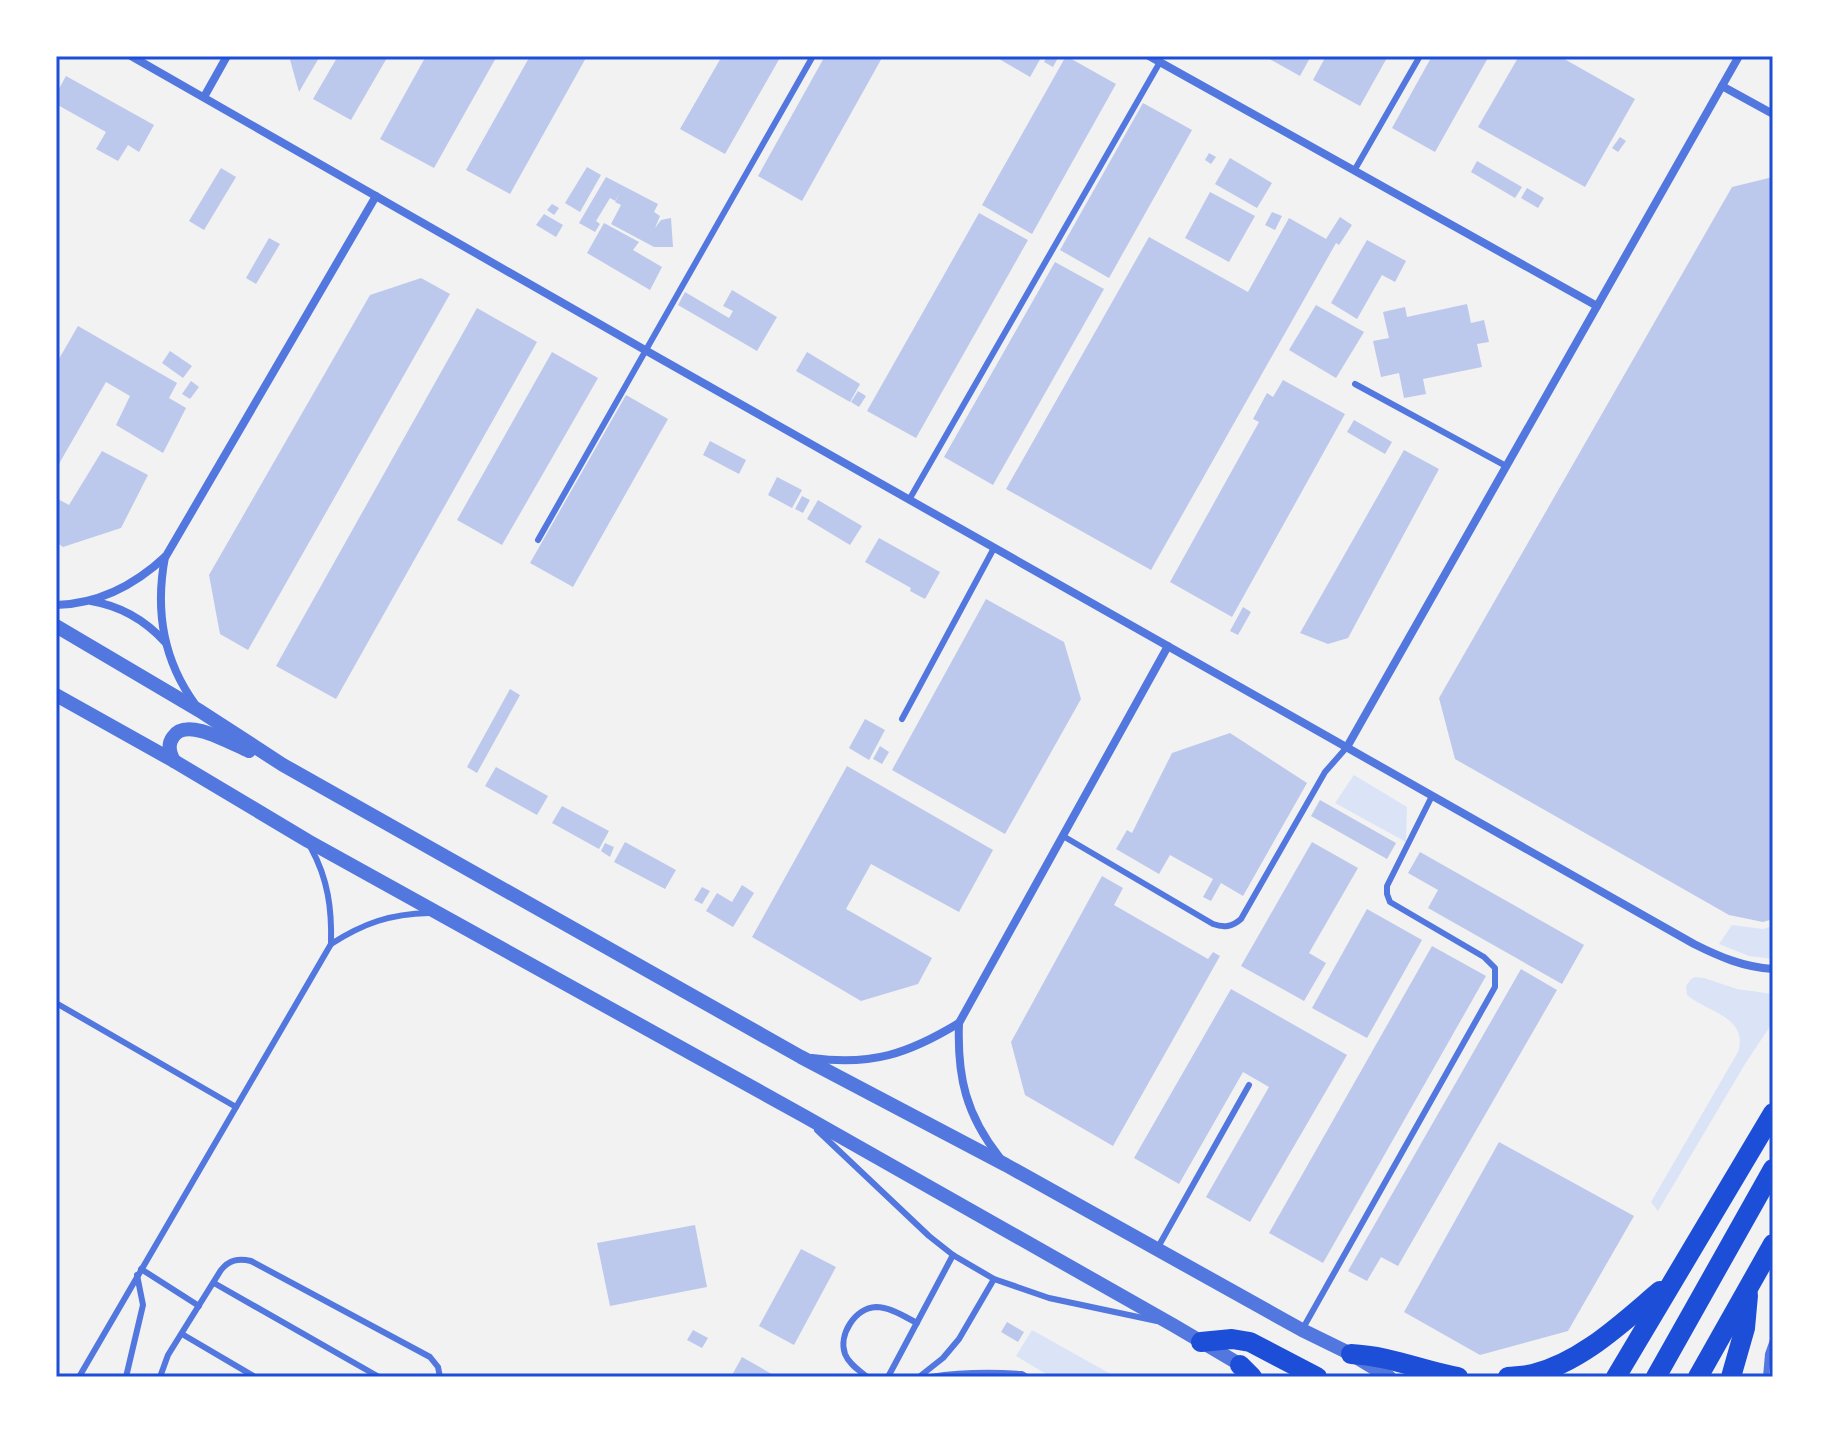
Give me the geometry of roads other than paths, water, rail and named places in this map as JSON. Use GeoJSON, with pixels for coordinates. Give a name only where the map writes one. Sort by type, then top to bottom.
{"type":"FeatureCollection","features":[{"type":"Feature","properties":{"kind":"main road"},"geometry":{"type":"LineString","coordinates":[[1616,1377],[1773,1113]]}},
{"type":"Feature","properties":{"kind":"main road"},"geometry":{"type":"LineString","coordinates":[[1656,1377],[1773,1169]]}},
{"type":"Feature","properties":{"kind":"main road"},"geometry":{"type":"LineString","coordinates":[[1698,1377],[1773,1244]]}},
{"type":"Feature","properties":{"kind":"main road"},"geometry":{"type":"LineString","coordinates":[[1508,1377],[1534,1374],[1585,1350],[1673,1281]]}},
{"type":"Feature","properties":{"kind":"main road"},"geometry":{"type":"LineString","coordinates":[[1731,1377],[1745,1328],[1749,1288]]}},
{"type":"Feature","properties":{"kind":"main road"},"geometry":{"type":"LineString","coordinates":[[1201,1342],[1232,1339],[1250,1342],[1317,1377]]}},
{"type":"Feature","properties":{"kind":"main road"},"geometry":{"type":"LineString","coordinates":[[1351,1354],[1408,1363],[1458,1377]]}},
{"type":"Feature","properties":{"kind":"street"},"geometry":{"type":"LineString","coordinates":[[131,56],[1694,944],[1722,958],[1773,969]]}},
{"type":"Feature","properties":{"kind":"street"},"geometry":{"type":"LineString","coordinates":[[204,97],[227,56]]}},
{"type":"Feature","properties":{"kind":"street"},"geometry":{"type":"LineString","coordinates":[[1149,56],[1597,306]]}},
{"type":"Feature","properties":{"kind":"street"},"geometry":{"type":"LineString","coordinates":[[1347,747],[1739,56]]}},
{"type":"Feature","properties":{"kind":"street"},"geometry":{"type":"LineString","coordinates":[[1722,86],[1773,114]]}},
{"type":"Feature","properties":{"kind":"street"},"geometry":{"type":"LineString","coordinates":[[200,711],[185,690],[165,642],[160,599],[166,556],[376,196]]}},
{"type":"Feature","properties":{"kind":"street"},"geometry":{"type":"LineString","coordinates":[[56,605],[90,601],[111,594],[131,584],[166,556]]}},
{"type":"Feature","properties":{"kind":"street"},"geometry":{"type":"LineString","coordinates":[[90,601],[132,614],[165,642]]}},
{"type":"Feature","properties":{"kind":"street"},"geometry":{"type":"LineString","coordinates":[[56,626],[200,711],[283,765],[801,1057],[1006,1165],[1389,1377]]}},
{"type":"Feature","properties":{"kind":"street"},"geometry":{"type":"LineString","coordinates":[[1006,1165],[987,1141],[972,1114],[962,1085],[958,1054],[959,1023],[1168,646]]}},
{"type":"Feature","properties":{"kind":"street"},"geometry":{"type":"LineString","coordinates":[[56,695],[308,841],[804,1116],[1260,1377]]}},
{"type":"Feature","properties":{"kind":"street"},"geometry":{"type":"LineString","coordinates":[[174,761],[170,749],[173,736],[191,728],[283,765]]}},
{"type":"Feature","properties":{"kind":"street"},"geometry":{"type":"LineString","coordinates":[[801,1057],[834,1061],[867,1060],[930,1041],[959,1023]]}},
{"type":"Feature","properties":{"kind":"lane"},"geometry":{"type":"LineString","coordinates":[[538,540],[813,56]]}},
{"type":"Feature","properties":{"kind":"lane"},"geometry":{"type":"LineString","coordinates":[[1354,171],[1420,56]]}},
{"type":"Feature","properties":{"kind":"lane"},"geometry":{"type":"LineString","coordinates":[[909,500],[1160,62]]}},
{"type":"Feature","properties":{"kind":"lane"},"geometry":{"type":"LineString","coordinates":[[1355,384],[1506,466]]}},
{"type":"Feature","properties":{"kind":"lane"},"geometry":{"type":"LineString","coordinates":[[902,719],[994,548]]}},
{"type":"Feature","properties":{"kind":"lane"},"geometry":{"type":"LineString","coordinates":[[1063,836],[1213,924],[1231,926],[1241,919],[1325,772],[1347,747]]}},
{"type":"Feature","properties":{"kind":"lane"},"geometry":{"type":"LineString","coordinates":[[1302,1330],[1495,987],[1495,968],[1484,957],[1390,902],[1387,894],[1387,886],[1432,796]]}},
{"type":"Feature","properties":{"kind":"lane"},"geometry":{"type":"LineString","coordinates":[[308,841],[320,864],[328,890],[331,944]]}},
{"type":"Feature","properties":{"kind":"lane"},"geometry":{"type":"LineString","coordinates":[[79,1377],[331,944],[355,929],[381,919],[437,913]]}},
{"type":"Feature","properties":{"kind":"lane"},"geometry":{"type":"LineString","coordinates":[[56,1003],[236,1107]]}},
{"type":"Feature","properties":{"kind":"lane"},"geometry":{"type":"LineString","coordinates":[[1157,1249],[1249,1085]]}},
{"type":"Feature","properties":{"kind":"lane"},"geometry":{"type":"LineString","coordinates":[[804,1116],[929,1236],[953,1255],[994,1279],[1049,1298],[1173,1325]]}},
{"type":"Feature","properties":{"kind":"lane"},"geometry":{"type":"LineString","coordinates":[[888,1377],[953,1255]]}},
{"type":"Feature","properties":{"kind":"lane"},"geometry":{"type":"LineString","coordinates":[[160,1377],[168,1355],[221,1270],[237,1260],[251,1261],[430,1357],[438,1367],[440,1377]]}},
{"type":"Feature","properties":{"kind":"lane"},"geometry":{"type":"LineString","coordinates":[[139,1272],[199,1306]]}},
{"type":"Feature","properties":{"kind":"lane"},"geometry":{"type":"LineString","coordinates":[[126,1377],[142,1316],[139,1272]]}},
{"type":"Feature","properties":{"kind":"lane"},"geometry":{"type":"LineString","coordinates":[[919,1377],[943,1358],[959,1339],[994,1279]]}},
{"type":"Feature","properties":{"kind":"lane"},"geometry":{"type":"LineString","coordinates":[[214,1283],[379,1377]]}},
{"type":"Feature","properties":{"kind":"lane"},"geometry":{"type":"LineString","coordinates":[[867,1377],[849,1362],[844,1350],[847,1330],[854,1319],[870,1308],[884,1308],[917,1323]]}},
{"type":"Feature","properties":{"kind":"lane"},"geometry":{"type":"LineString","coordinates":[[182,1334],[255,1377]]}},
{"type":"Feature","properties":{"kind":"lane"},"geometry":{"type":"LineString","coordinates":[[1766,1377],[1773,1340]]}},
{"type":"Feature","properties":{"kind":"lane"},"geometry":{"type":"LineString","coordinates":[[931,1377],[987,1372],[1027,1377]]}}]}
